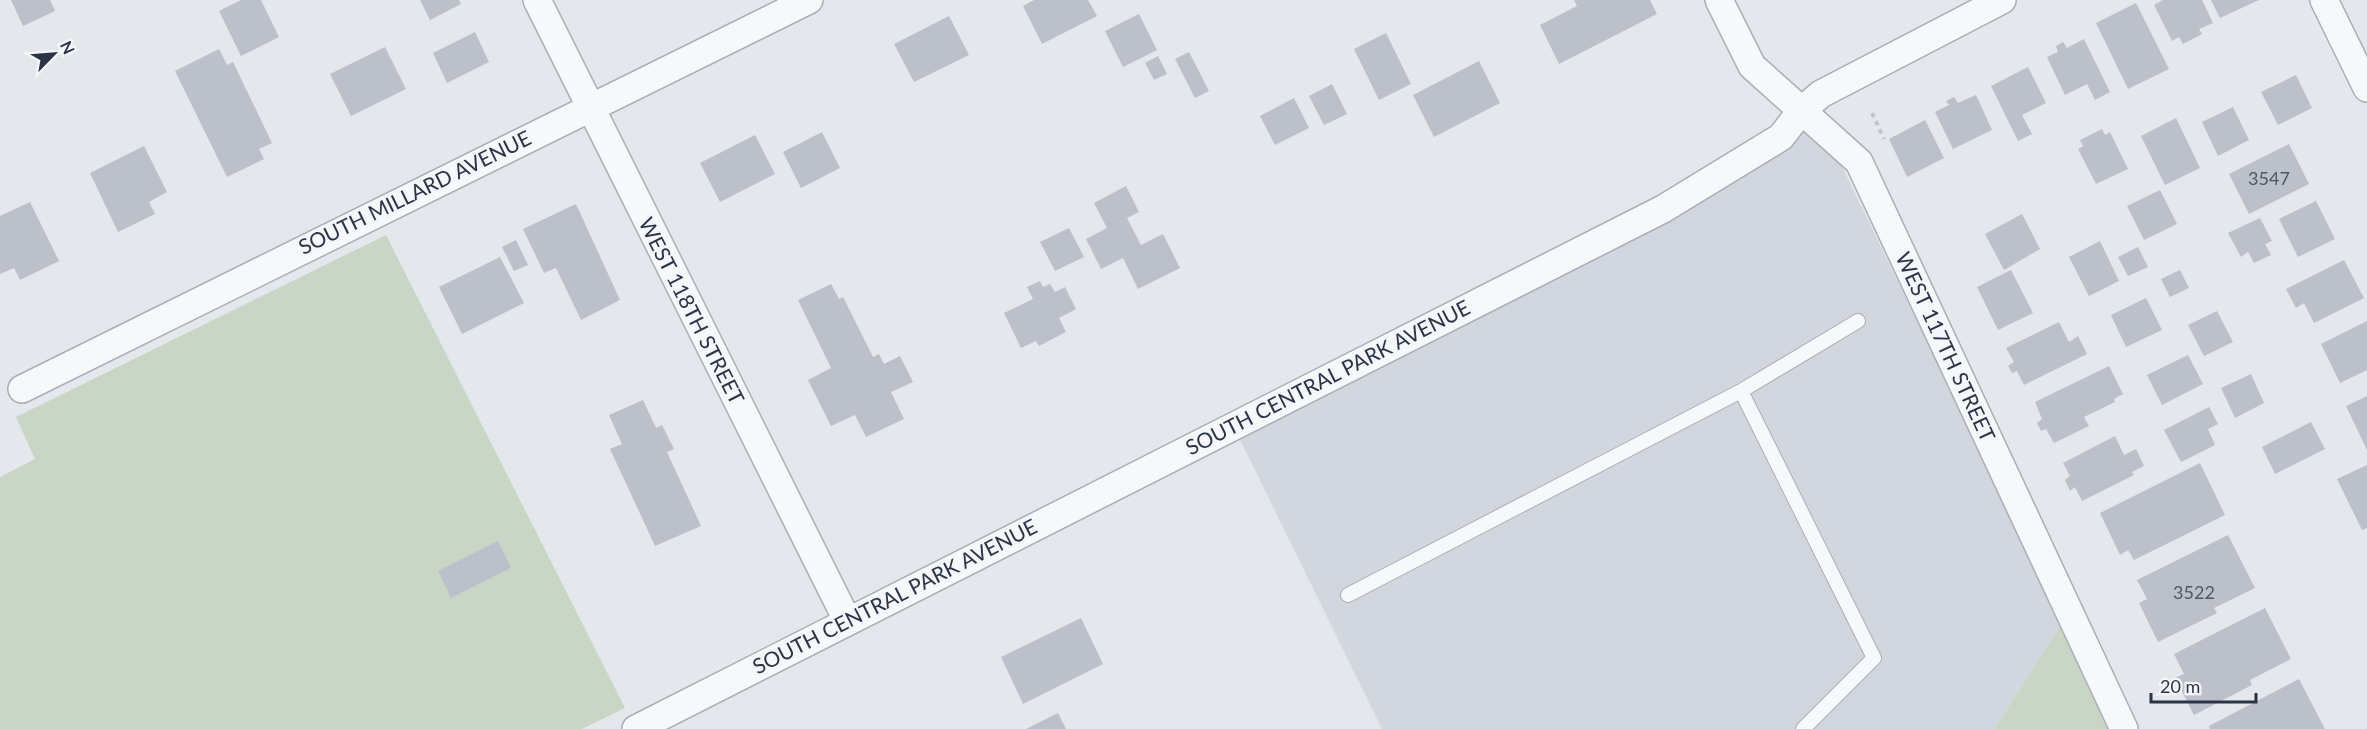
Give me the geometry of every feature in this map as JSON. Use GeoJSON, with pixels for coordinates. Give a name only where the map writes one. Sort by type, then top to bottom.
{"type":"FeatureCollection","features":[{"type":"Feature","properties":{"kind":"street","name":"WEST 118TH STREET"},"geometry":{"type":"LineString","coordinates":[[537,0],[847,620]]}},
{"type":"Feature","properties":{"kind":"street","name":"SOUTH MILLARD AVENUE"},"geometry":{"type":"LineString","coordinates":[[22,389],[809,0]]}},
{"type":"Feature","properties":{"kind":"street","name":"WEST 117TH STREET"},"geometry":{"type":"LineString","coordinates":[[1719,0],[1752,66],[1859,162],[2124,729]]}},
{"type":"Feature","properties":{"kind":"street","name":"SOUTH CENTRAL PARK AVENUE"},"geometry":{"type":"LineString","coordinates":[[636,729],[847,620],[1663,209],[1781,137],[1802,111],[1821,94],[2002,0]]}},
{"type":"Feature","properties":{"kind":"street"},"geometry":{"type":"LineString","coordinates":[[2324,0],[2367,88]]}},
{"type":"Feature","properties":{"kind":"lane"},"geometry":{"type":"LineString","coordinates":[[1348,595],[1741,391],[1858,321]]}},
{"type":"Feature","properties":{"kind":"lane"},"geometry":{"type":"LineString","coordinates":[[1741,391],[1874,658],[1803,729]]}},
{"type":"Feature","properties":{"kind":"shaded area"},"geometry":{"type":"Polygon","coordinates":[[[1818,117],[2063,623],[1994,729],[1382,729],[1228,415],[1818,117]]]}},
{"type":"Feature","properties":{"kind":"green space"},"geometry":{"type":"Polygon","coordinates":[[[386,235],[625,708],[582,729],[0,729],[0,477],[35,459],[16,417],[386,235]]]}},
{"type":"Feature","properties":{"kind":"green space"},"geometry":{"type":"Polygon","coordinates":[[[2063,623],[2114,729],[1994,729],[2063,623]]]}},
{"type":"Feature","properties":{"kind":"building"},"geometry":{"type":"Polygon","coordinates":[[[11,0],[50,0],[55,11],[23,26],[11,0]]]}},
{"type":"Feature","properties":{"kind":"building"},"geometry":{"type":"Polygon","coordinates":[[[241,0],[261,0],[279,37],[241,56],[219,11],[241,0]]]}},
{"type":"Feature","properties":{"kind":"building"},"geometry":{"type":"Polygon","coordinates":[[[420,0],[459,0],[461,4],[430,20],[420,0]]]}},
{"type":"Feature","properties":{"kind":"building"},"geometry":{"type":"Polygon","coordinates":[[[1034,0],[1088,0],[1097,16],[1042,44],[1023,6],[1034,0]]]}},
{"type":"Feature","properties":{"kind":"building"},"geometry":{"type":"Polygon","coordinates":[[[1574,0],[1650,0],[1657,14],[1559,64],[1540,25],[1577,6],[1574,0]]]}},
{"type":"Feature","properties":{"kind":"building"},"geometry":{"type":"Polygon","coordinates":[[[2163,0],[2202,0],[2213,23],[2199,29],[2202,34],[2183,44],[2179,37],[2172,41],[2154,5],[2163,0]]]}},
{"type":"Feature","properties":{"kind":"building"},"geometry":{"type":"Polygon","coordinates":[[[2211,0],[2259,0],[2220,18],[2211,0]]]}},
{"type":"Feature","properties":{"kind":"building"},"geometry":{"type":"Polygon","coordinates":[[[2136,3],[2169,69],[2128,89],[2096,23],[2136,3]]]}},
{"type":"Feature","properties":{"kind":"building"},"geometry":{"type":"Polygon","coordinates":[[[1139,14],[1157,50],[1123,67],[1105,31],[1139,14]]]}},
{"type":"Feature","properties":{"kind":"building"},"geometry":{"type":"Polygon","coordinates":[[[949,16],[969,55],[914,82],[894,44],[949,16]]]}},
{"type":"Feature","properties":{"kind":"building"},"geometry":{"type":"Polygon","coordinates":[[[475,32],[489,62],[447,83],[433,53],[475,32]]]}},
{"type":"Feature","properties":{"kind":"building"},"geometry":{"type":"Polygon","coordinates":[[[1386,33],[1411,84],[1379,100],[1354,49],[1386,33]]]}},
{"type":"Feature","properties":{"kind":"building"},"geometry":{"type":"Polygon","coordinates":[[[2084,39],[2110,92],[2095,100],[2087,84],[2065,95],[2047,57],[2058,52],[2056,46],[2063,42],[2067,48],[2084,39]]]}},
{"type":"Feature","properties":{"kind":"building"},"geometry":{"type":"Polygon","coordinates":[[[385,47],[406,89],[351,116],[330,74],[385,47]]]}},
{"type":"Feature","properties":{"kind":"building"},"geometry":{"type":"Polygon","coordinates":[[[219,49],[227,65],[233,62],[272,143],[259,149],[264,159],[227,177],[175,71],[219,49]]]}},
{"type":"Feature","properties":{"kind":"building"},"geometry":{"type":"Polygon","coordinates":[[[1189,52],[1209,91],[1195,98],[1175,59],[1189,52]]]}},
{"type":"Feature","properties":{"kind":"building"},"geometry":{"type":"Polygon","coordinates":[[[1158,56],[1167,74],[1154,80],[1145,63],[1158,56]]]}},
{"type":"Feature","properties":{"kind":"building"},"geometry":{"type":"Polygon","coordinates":[[[1479,61],[1500,103],[1434,137],[1413,95],[1479,61]]]}},
{"type":"Feature","properties":{"kind":"building"},"geometry":{"type":"Polygon","coordinates":[[[2028,67],[2046,103],[2022,115],[2032,134],[2018,141],[1991,86],[2028,67]]]}},
{"type":"Feature","properties":{"kind":"building"},"geometry":{"type":"Polygon","coordinates":[[[2296,75],[2312,108],[2278,125],[2261,92],[2296,75]]]}},
{"type":"Feature","properties":{"kind":"building"},"geometry":{"type":"Polygon","coordinates":[[[1332,84],[1347,114],[1324,125],[1309,96],[1332,84]]]}},
{"type":"Feature","properties":{"kind":"building"},"geometry":{"type":"Polygon","coordinates":[[[1976,95],[1992,130],[1953,149],[1935,112],[1949,105],[1946,101],[1954,97],[1958,103],[1976,95]]]}},
{"type":"Feature","properties":{"kind":"building"},"geometry":{"type":"Polygon","coordinates":[[[1294,98],[1309,128],[1275,145],[1260,116],[1294,98]]]}},
{"type":"Feature","properties":{"kind":"building"},"geometry":{"type":"Polygon","coordinates":[[[2233,107],[2249,140],[2218,156],[2202,122],[2233,107]]]}},
{"type":"Feature","properties":{"kind":"building"},"geometry":{"type":"Polygon","coordinates":[[[2176,118],[2200,168],[2165,185],[2141,136],[2176,118]]]}},
{"type":"Feature","properties":{"kind":"building"},"geometry":{"type":"Polygon","coordinates":[[[1925,120],[1944,158],[1907,177],[1889,139],[1925,120]]]}},
{"type":"Feature","properties":{"kind":"building"},"geometry":{"type":"Polygon","coordinates":[[[2102,129],[2105,135],[2110,132],[2128,169],[2096,184],[2078,149],[2083,146],[2080,140],[2102,129]]]}},
{"type":"Feature","properties":{"kind":"building"},"geometry":{"type":"Polygon","coordinates":[[[822,132],[840,168],[801,188],[783,152],[822,132]]]}},
{"type":"Feature","properties":{"kind":"building"},"geometry":{"type":"Polygon","coordinates":[[[755,135],[775,174],[720,202],[700,163],[755,135]]]}},
{"type":"Feature","properties":{"kind":"building"},"geometry":{"type":"Polygon","coordinates":[[[2289,144],[2309,184],[2249,214],[2229,174],[2289,144]]]}},
{"type":"Feature","properties":{"kind":"building"},"geometry":{"type":"Polygon","coordinates":[[[144,146],[167,192],[149,202],[155,214],[118,232],[90,173],[144,146]]]}},
{"type":"Feature","properties":{"kind":"building"},"geometry":{"type":"Polygon","coordinates":[[[1126,186],[1139,212],[1127,218],[1141,245],[1163,234],[1180,268],[1138,289],[1123,258],[1101,269],[1086,239],[1107,228],[1094,203],[1126,186]]]}},
{"type":"Feature","properties":{"kind":"building"},"geometry":{"type":"Polygon","coordinates":[[[2160,190],[2177,224],[2144,240],[2127,206],[2160,190]]]}},
{"type":"Feature","properties":{"kind":"building"},"geometry":{"type":"Polygon","coordinates":[[[2316,201],[2335,239],[2298,257],[2279,219],[2316,201]]]}},
{"type":"Feature","properties":{"kind":"building"},"geometry":{"type":"Polygon","coordinates":[[[30,202],[59,261],[20,280],[14,268],[0,274],[0,216],[30,202]]]}},
{"type":"Feature","properties":{"kind":"building"},"geometry":{"type":"Polygon","coordinates":[[[576,204],[620,300],[581,320],[556,268],[544,273],[523,229],[576,204]]]}},
{"type":"Feature","properties":{"kind":"building"},"geometry":{"type":"Polygon","coordinates":[[[2022,214],[2040,249],[2004,270],[1985,234],[2022,214]]]}},
{"type":"Feature","properties":{"kind":"building"},"geometry":{"type":"Polygon","coordinates":[[[2260,218],[2272,241],[2265,244],[2271,255],[2254,263],[2248,252],[2241,257],[2228,233],[2260,218]]]}},
{"type":"Feature","properties":{"kind":"building"},"geometry":{"type":"Polygon","coordinates":[[[1069,228],[1084,257],[1055,271],[1040,242],[1069,228]]]}},
{"type":"Feature","properties":{"kind":"building"},"geometry":{"type":"Polygon","coordinates":[[[516,240],[528,265],[514,271],[502,247],[516,240]]]}},
{"type":"Feature","properties":{"kind":"building"},"geometry":{"type":"Polygon","coordinates":[[[2100,241],[2119,281],[2089,296],[2069,257],[2100,241]]]}},
{"type":"Feature","properties":{"kind":"building"},"geometry":{"type":"Polygon","coordinates":[[[2138,247],[2148,267],[2128,276],[2118,257],[2138,247]]]}},
{"type":"Feature","properties":{"kind":"building"},"geometry":{"type":"Polygon","coordinates":[[[500,257],[524,303],[462,334],[439,287],[500,257]]]}},
{"type":"Feature","properties":{"kind":"building"},"geometry":{"type":"Polygon","coordinates":[[[2344,260],[2364,298],[2314,323],[2304,303],[2296,308],[2286,289],[2344,260]]]}},
{"type":"Feature","properties":{"kind":"building"},"geometry":{"type":"Polygon","coordinates":[[[2011,270],[2033,313],[1998,330],[1977,287],[2011,270]]]}},
{"type":"Feature","properties":{"kind":"building"},"geometry":{"type":"Polygon","coordinates":[[[2180,270],[2189,288],[2170,297],[2161,279],[2180,270]]]}},
{"type":"Feature","properties":{"kind":"building"},"geometry":{"type":"Polygon","coordinates":[[[1040,281],[1043,287],[1050,284],[1055,292],[1065,287],[1076,309],[1059,318],[1066,332],[1039,346],[1036,341],[1021,348],[1004,313],[1033,299],[1027,287],[1040,281]]]}},
{"type":"Feature","properties":{"kind":"building"},"geometry":{"type":"Polygon","coordinates":[[[831,284],[839,299],[843,297],[873,357],[879,354],[884,364],[900,356],[913,382],[891,392],[904,419],[866,437],[855,415],[831,426],[808,380],[831,368],[798,300],[831,284]]]}},
{"type":"Feature","properties":{"kind":"building"},"geometry":{"type":"Polygon","coordinates":[[[2146,298],[2162,330],[2126,347],[2111,315],[2146,298]]]}},
{"type":"Feature","properties":{"kind":"building"},"geometry":{"type":"Polygon","coordinates":[[[2217,311],[2233,342],[2204,356],[2188,325],[2217,311]]]}},
{"type":"Feature","properties":{"kind":"building"},"geometry":{"type":"Polygon","coordinates":[[[2367,321],[2367,370],[2340,383],[2321,344],[2367,321]]]}},
{"type":"Feature","properties":{"kind":"building"},"geometry":{"type":"Polygon","coordinates":[[[2059,322],[2069,342],[2078,336],[2087,354],[2024,385],[2017,371],[2012,373],[2008,366],[2014,362],[2006,348],[2059,322]]]}},
{"type":"Feature","properties":{"kind":"building"},"geometry":{"type":"Polygon","coordinates":[[[2188,355],[2203,384],[2162,405],[2147,375],[2188,355]]]}},
{"type":"Feature","properties":{"kind":"building"},"geometry":{"type":"Polygon","coordinates":[[[2109,366],[2123,394],[2114,399],[2115,402],[2084,417],[2089,426],[2054,443],[2046,429],[2041,431],[2037,423],[2042,419],[2035,402],[2109,366]]]}},
{"type":"Feature","properties":{"kind":"building"},"geometry":{"type":"Polygon","coordinates":[[[2251,374],[2264,403],[2235,418],[2221,388],[2251,374]]]}},
{"type":"Feature","properties":{"kind":"building"},"geometry":{"type":"Polygon","coordinates":[[[2367,396],[2367,450],[2346,406],[2367,396]]]}},
{"type":"Feature","properties":{"kind":"building"},"geometry":{"type":"Polygon","coordinates":[[[643,400],[656,428],[662,425],[674,449],[667,452],[701,526],[655,546],[610,449],[622,444],[609,415],[643,400]]]}},
{"type":"Feature","properties":{"kind":"building"},"geometry":{"type":"Polygon","coordinates":[[[2209,407],[2218,424],[2208,429],[2215,445],[2181,462],[2164,430],[2209,407]]]}},
{"type":"Feature","properties":{"kind":"building"},"geometry":{"type":"Polygon","coordinates":[[[2311,422],[2325,449],[2275,474],[2262,447],[2311,422]]]}},
{"type":"Feature","properties":{"kind":"building"},"geometry":{"type":"Polygon","coordinates":[[[2115,436],[2124,455],[2136,449],[2144,466],[2132,472],[2134,475],[2082,501],[2075,487],[2070,491],[2065,480],[2070,476],[2063,463],[2115,436]]]}},
{"type":"Feature","properties":{"kind":"building"},"geometry":{"type":"Polygon","coordinates":[[[2200,463],[2225,515],[2134,560],[2128,550],[2120,555],[2100,513],[2200,463]]]}},
{"type":"Feature","properties":{"kind":"building"},"geometry":{"type":"Polygon","coordinates":[[[2367,465],[2367,528],[2362,530],[2337,479],[2367,465]]]}},
{"type":"Feature","properties":{"kind":"building"},"geometry":{"type":"Polygon","coordinates":[[[2228,535],[2255,588],[2214,608],[2217,613],[2158,642],[2139,603],[2147,599],[2137,580],[2228,535]]]}},
{"type":"Feature","properties":{"kind":"building"},"geometry":{"type":"Polygon","coordinates":[[[498,541],[511,568],[451,598],[438,571],[498,541]]]}},
{"type":"Feature","properties":{"kind":"building"},"geometry":{"type":"Polygon","coordinates":[[[2265,608],[2291,659],[2250,680],[2252,685],[2194,715],[2175,678],[2184,674],[2174,654],[2265,608]]]}},
{"type":"Feature","properties":{"kind":"building"},"geometry":{"type":"Polygon","coordinates":[[[1081,618],[1103,664],[1023,704],[1001,657],[1081,618]]]}},
{"type":"Feature","properties":{"kind":"building"},"geometry":{"type":"Polygon","coordinates":[[[2299,679],[2325,729],[2210,729],[2209,726],[2299,679]]]}},
{"type":"Feature","properties":{"kind":"building"},"geometry":{"type":"Polygon","coordinates":[[[1058,713],[1066,729],[1026,729],[1058,713]]]}}]}
